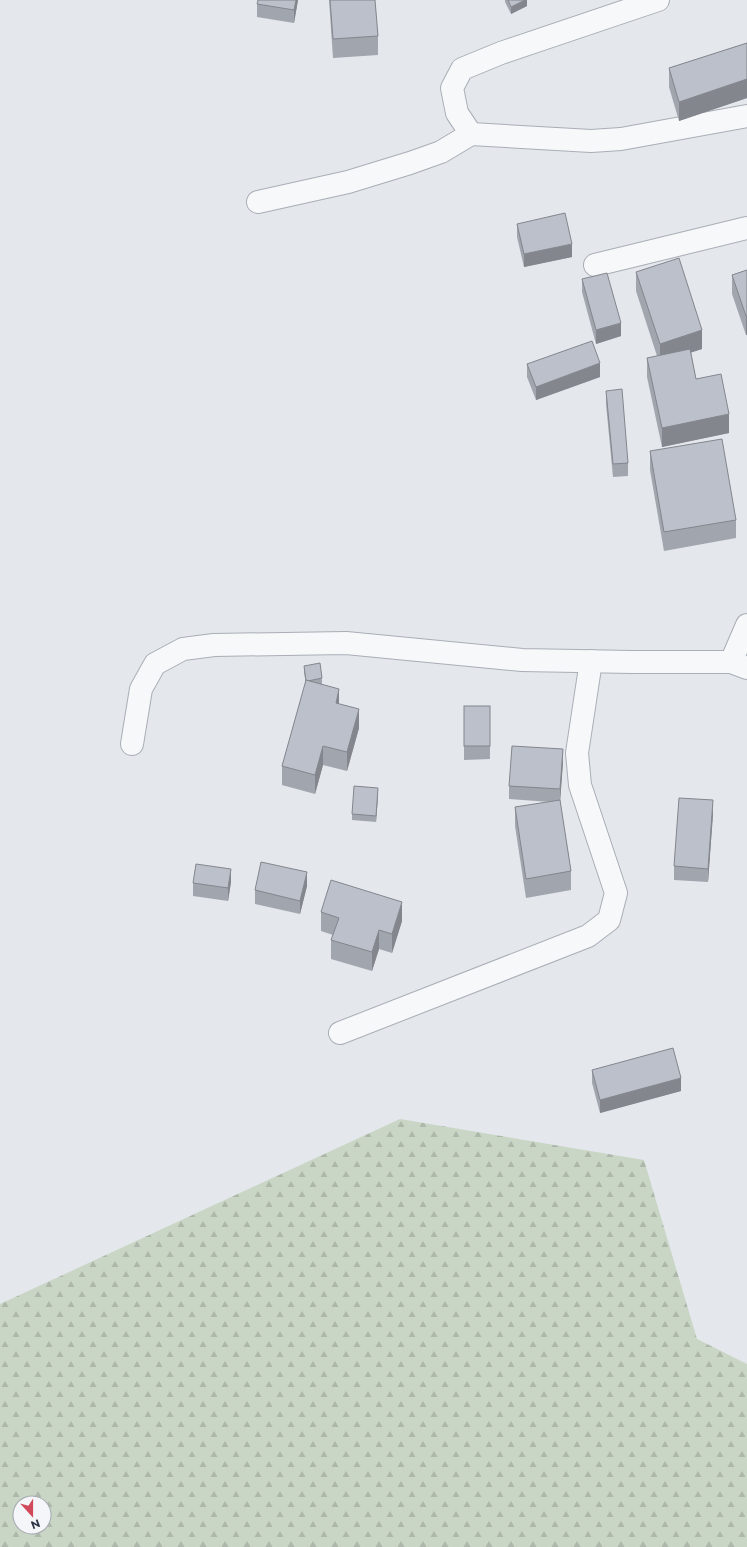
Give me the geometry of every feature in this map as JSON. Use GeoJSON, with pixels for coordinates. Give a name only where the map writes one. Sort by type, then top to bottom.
{"type":"FeatureCollection","features":[{"type":"Feature","properties":{"kind":"street"},"geometry":{"type":"LineString","coordinates":[[470,134],[457,112],[452,88],[462,69],[501,52],[658,0]]}},
{"type":"Feature","properties":{"kind":"street"},"geometry":{"type":"LineString","coordinates":[[258,202],[348,182],[410,163],[441,152],[470,134],[591,141],[621,139],[747,116]]}},
{"type":"Feature","properties":{"kind":"street"},"geometry":{"type":"LineString","coordinates":[[595,265],[747,228]]}},
{"type":"Feature","properties":{"kind":"street"},"geometry":{"type":"LineString","coordinates":[[132,744],[141,689],[155,664],[183,650],[214,646],[346,643],[522,660],[739,665],[747,625]]}},
{"type":"Feature","properties":{"kind":"street"},"geometry":{"type":"LineString","coordinates":[[340,1033],[588,936],[609,920],[616,893],[580,785],[577,753],[591,661]]}},
{"type":"Feature","properties":{"kind":"green space"},"geometry":{"type":"Polygon","coordinates":[[[400,1119],[644,1160],[697,1339],[747,1364],[747,1547],[0,1547],[0,1304],[400,1119]]]}},
{"type":"Feature","properties":{"kind":"building"},"geometry":{"type":"Polygon","coordinates":[[[258,0],[296,0],[294,10],[257,4],[258,0]]]}},
{"type":"Feature","properties":{"kind":"building"},"geometry":{"type":"Polygon","coordinates":[[[330,0],[375,0],[378,36],[333,39],[330,0]]]}},
{"type":"Feature","properties":{"kind":"building"},"geometry":{"type":"Polygon","coordinates":[[[508,0],[525,0],[511,7],[508,0]]]}},
{"type":"Feature","properties":{"kind":"building"},"geometry":{"type":"Polygon","coordinates":[[[747,43],[747,79],[679,102],[669,68],[747,43]]]}},
{"type":"Feature","properties":{"kind":"building"},"geometry":{"type":"Polygon","coordinates":[[[565,213],[572,244],[524,254],[517,224],[565,213]]]}},
{"type":"Feature","properties":{"kind":"building"},"geometry":{"type":"Polygon","coordinates":[[[679,258],[702,330],[660,344],[636,272],[679,258]]]}},
{"type":"Feature","properties":{"kind":"building"},"geometry":{"type":"Polygon","coordinates":[[[747,270],[747,316],[746,316],[732,275],[747,270]]]}},
{"type":"Feature","properties":{"kind":"building"},"geometry":{"type":"Polygon","coordinates":[[[607,273],[621,323],[596,330],[582,279],[607,273]]]}},
{"type":"Feature","properties":{"kind":"building"},"geometry":{"type":"Polygon","coordinates":[[[592,341],[600,363],[536,387],[527,364],[592,341]]]}},
{"type":"Feature","properties":{"kind":"building"},"geometry":{"type":"Polygon","coordinates":[[[690,349],[696,379],[721,374],[729,414],[662,428],[647,358],[690,349]]]}},
{"type":"Feature","properties":{"kind":"building"},"geometry":{"type":"Polygon","coordinates":[[[622,389],[628,463],[613,464],[606,391],[622,389]]]}},
{"type":"Feature","properties":{"kind":"building"},"geometry":{"type":"Polygon","coordinates":[[[722,439],[736,520],[664,532],[650,451],[722,439]]]}},
{"type":"Feature","properties":{"kind":"building"},"geometry":{"type":"Polygon","coordinates":[[[320,663],[322,678],[306,681],[304,666],[320,663]]]}},
{"type":"Feature","properties":{"kind":"building"},"geometry":{"type":"Polygon","coordinates":[[[306,680],[339,689],[336,703],[359,709],[347,752],[323,746],[315,775],[282,766],[306,680]]]}},
{"type":"Feature","properties":{"kind":"building"},"geometry":{"type":"Polygon","coordinates":[[[464,706],[490,706],[490,746],[464,746],[464,706]]]}},
{"type":"Feature","properties":{"kind":"building"},"geometry":{"type":"Polygon","coordinates":[[[512,746],[563,749],[560,789],[509,786],[512,746]]]}},
{"type":"Feature","properties":{"kind":"building"},"geometry":{"type":"Polygon","coordinates":[[[354,786],[378,788],[376,816],[352,814],[354,786]]]}},
{"type":"Feature","properties":{"kind":"building"},"geometry":{"type":"Polygon","coordinates":[[[679,798],[713,800],[708,869],[674,866],[679,798]]]}},
{"type":"Feature","properties":{"kind":"building"},"geometry":{"type":"Polygon","coordinates":[[[560,800],[571,871],[526,879],[515,807],[560,800]]]}},
{"type":"Feature","properties":{"kind":"building"},"geometry":{"type":"Polygon","coordinates":[[[261,862],[307,872],[300,901],[255,890],[261,862]]]}},
{"type":"Feature","properties":{"kind":"building"},"geometry":{"type":"Polygon","coordinates":[[[196,864],[231,869],[228,888],[193,883],[196,864]]]}},
{"type":"Feature","properties":{"kind":"building"},"geometry":{"type":"Polygon","coordinates":[[[331,880],[402,902],[392,934],[379,930],[372,952],[331,940],[339,918],[321,912],[331,880]]]}},
{"type":"Feature","properties":{"kind":"building"},"geometry":{"type":"Polygon","coordinates":[[[673,1048],[681,1078],[600,1100],[592,1070],[673,1048]]]}}]}
